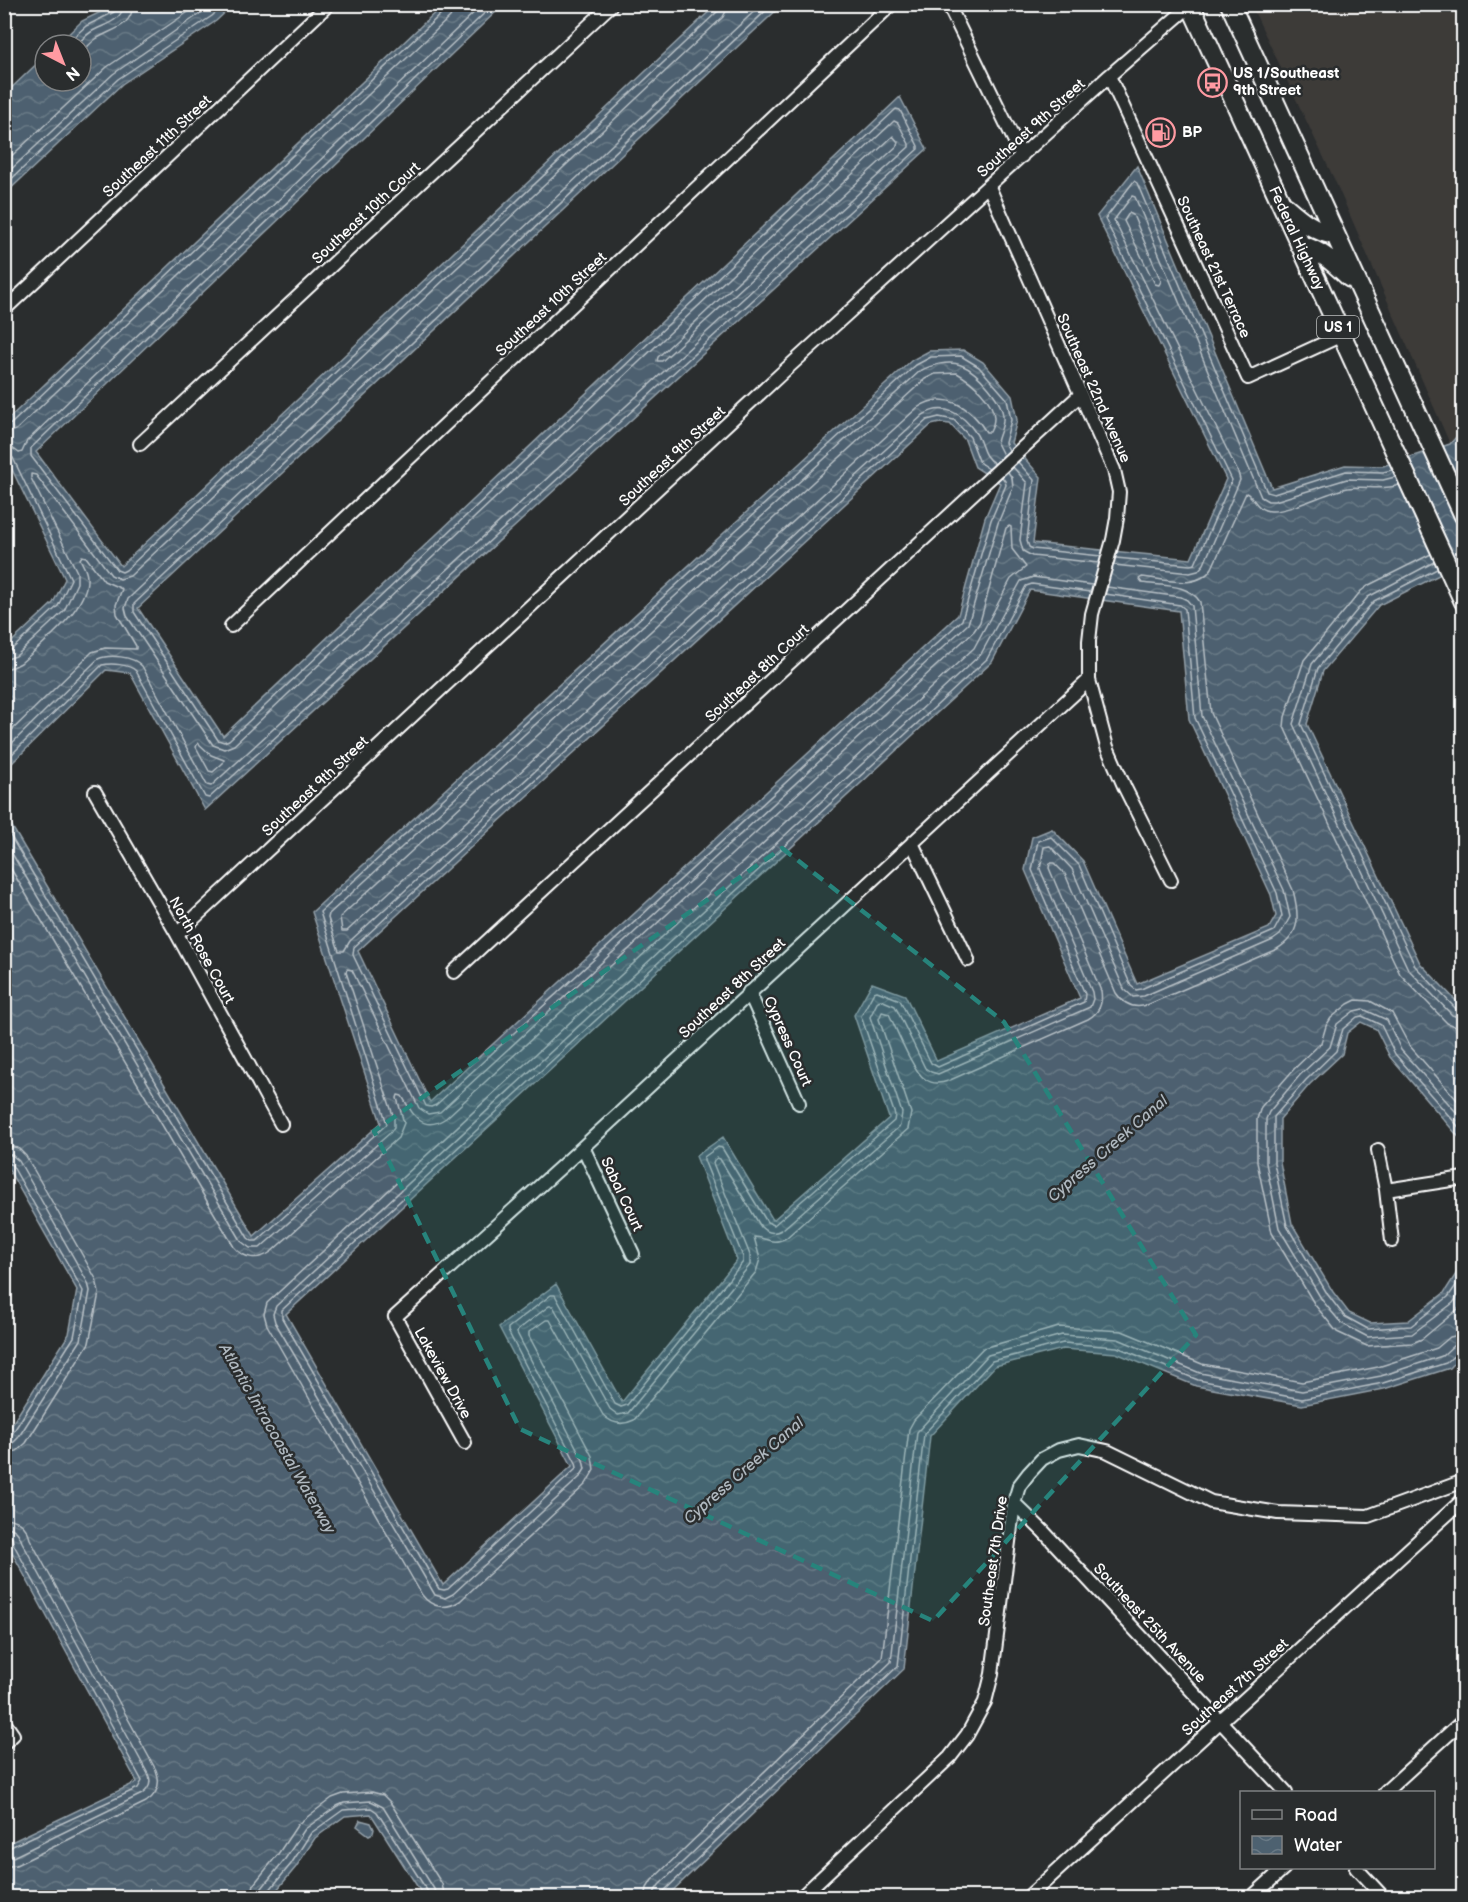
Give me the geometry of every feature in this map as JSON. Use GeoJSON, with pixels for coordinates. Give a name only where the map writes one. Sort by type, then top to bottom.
{"type":"FeatureCollection","features":[{"type":"Feature","properties":{"kind":"main road","name":"US 1"},"geometry":{"type":"LineString","coordinates":[[1230,4],[1464,516]]}},
{"type":"Feature","properties":{"kind":"main road","name":"Federal Highway"},"geometry":{"type":"LineString","coordinates":[[1191,5],[1394,453],[1461,595]]}},
{"type":"Feature","properties":{"kind":"main road"},"geometry":{"type":"LineString","coordinates":[[1281,202],[1306,225],[1335,235]]}},
{"type":"Feature","properties":{"kind":"main road"},"geometry":{"type":"LineString","coordinates":[[1300,245],[1314,249],[1328,257],[1358,286]]}},
{"type":"Feature","properties":{"kind":"street","name":"Southeast 11th Street"},"geometry":{"type":"LineString","coordinates":[[4,310],[329,4]]}},
{"type":"Feature","properties":{"kind":"street","name":"Southeast 10th Court"},"geometry":{"type":"LineString","coordinates":[[140,444],[612,4]]}},
{"type":"Feature","properties":{"kind":"street","name":"Southeast 10th Street"},"geometry":{"type":"LineString","coordinates":[[231,626],[892,4]]}},
{"type":"Feature","properties":{"kind":"street"},"geometry":{"type":"LineString","coordinates":[[948,4],[1022,156]]}},
{"type":"Feature","properties":{"kind":"street","name":"Southeast 9th Street"},"geometry":{"type":"LineString","coordinates":[[177,934],[783,372],[1109,76],[1191,5]]}},
{"type":"Feature","properties":{"kind":"street","name":"Southeast 21st Terrace"},"geometry":{"type":"LineString","coordinates":[[1109,76],[1248,378],[1342,335]]}},
{"type":"Feature","properties":{"kind":"street","name":"Southeast 22nd Avenue"},"geometry":{"type":"LineString","coordinates":[[989,187],[1114,470],[1119,492],[1113,540],[1092,614],[1089,680],[1107,747],[1171,880]]}},
{"type":"Feature","properties":{"kind":"street","name":"Southeast 8th Court"},"geometry":{"type":"LineString","coordinates":[[454,972],[1080,395]]}},
{"type":"Feature","properties":{"kind":"street","name":"Southeast 8th Street"},"geometry":{"type":"LineString","coordinates":[[395,1317],[584,1147],[1089,680]]}},
{"type":"Feature","properties":{"kind":"street","name":"North Rose Court"},"geometry":{"type":"LineString","coordinates":[[95,792],[177,934],[281,1124]]}},
{"type":"Feature","properties":{"kind":"street"},"geometry":{"type":"LineString","coordinates":[[912,843],[968,960]]}},
{"type":"Feature","properties":{"kind":"street","name":"Cypress Court"},"geometry":{"type":"LineString","coordinates":[[749,992],[799,1103]]}},
{"type":"Feature","properties":{"kind":"street","name":"Sabal Court"},"geometry":{"type":"LineString","coordinates":[[584,1147],[633,1254]]}},
{"type":"Feature","properties":{"kind":"street"},"geometry":{"type":"LineString","coordinates":[[1378,1150],[1386,1190],[1392,1241]]}},
{"type":"Feature","properties":{"kind":"street"},"geometry":{"type":"LineString","coordinates":[[1386,1190],[1464,1178]]}},
{"type":"Feature","properties":{"kind":"street","name":"Lakeview Drive"},"geometry":{"type":"LineString","coordinates":[[395,1317],[465,1443]]}},
{"type":"Feature","properties":{"kind":"street","name":"Southeast 7th Drive"},"geometry":{"type":"LineString","coordinates":[[800,1898],[950,1757],[972,1727],[985,1702],[992,1674],[1014,1503],[1019,1486],[1042,1459],[1059,1450],[1079,1445],[1107,1451],[1210,1502],[1278,1513],[1368,1516],[1464,1481]]}},
{"type":"Feature","properties":{"kind":"street","name":"Southeast 7th Street"},"geometry":{"type":"LineString","coordinates":[[1027,1898],[1464,1499]]}},
{"type":"Feature","properties":{"kind":"street","name":"Southeast 25th Avenue"},"geometry":{"type":"LineString","coordinates":[[1014,1503],[1043,1531],[1285,1791]]}},
{"type":"Feature","properties":{"kind":"street"},"geometry":{"type":"LineString","coordinates":[[1386,1791],[1464,1720]]}},
{"type":"Feature","properties":{"kind":"street"},"geometry":{"type":"LineString","coordinates":[[4,1722],[9,1739]]}},
{"type":"Feature","properties":{"kind":"street"},"geometry":{"type":"LineString","coordinates":[[1251,1898],[1283,1869]]}},
{"type":"Feature","properties":{"kind":"street"},"geometry":{"type":"LineString","coordinates":[[1357,1869],[1384,1898]]}},
{"type":"Feature","properties":{"kind":"highlighted area"},"geometry":{"type":"Polygon","coordinates":[[[782,848],[1004,1022],[1196,1335],[933,1621],[520,1429],[374,1131],[782,848]]]}},
{"type":"Feature","properties":{"kind":"shaded area"},"geometry":{"type":"Polygon","coordinates":[[[1251,5],[1463,5],[1464,429],[1450,444],[1335,181],[1251,5]]]}},
{"type":"Feature","properties":{"kind":"water"},"geometry":{"type":"Polygon","coordinates":[[[115,5],[233,5],[216,21],[122,84],[5,194],[5,94],[33,67],[33,93],[93,93],[93,33],[70,33],[82,21],[115,5]]]}},
{"type":"Feature","properties":{"kind":"water"},"geometry":{"type":"Polygon","coordinates":[[[443,5],[503,5],[36,452],[121,566],[716,5],[782,5],[138,608],[223,736],[900,97],[927,149],[205,810],[130,673],[106,670],[5,770],[5,648],[53,603],[65,579],[5,455],[5,422],[443,5]]]}},
{"type":"Feature","properties":{"kind":"water"},"geometry":{"type":"Polygon","coordinates":[[[1137,166],[1272,488],[1345,465],[1383,466],[1450,444],[1463,429],[1463,563],[1379,605],[1323,671],[1307,724],[1420,963],[1463,1008],[1463,1142],[1390,1057],[1376,1029],[1361,1022],[1347,1033],[1342,1054],[1310,1084],[1280,1119],[1280,1162],[1292,1224],[1333,1292],[1349,1313],[1370,1323],[1408,1321],[1444,1293],[1463,1263],[1463,1354],[1450,1368],[1384,1389],[1302,1405],[1196,1386],[1116,1353],[1063,1349],[995,1366],[930,1436],[904,1669],[666,1897],[424,1897],[371,1814],[345,1816],[315,1838],[296,1867],[271,1897],[5,1897],[5,1845],[137,1782],[9,1547],[5,1527],[5,1435],[69,1334],[77,1290],[5,1163],[4,813],[254,1236],[381,1123],[312,912],[912,360],[929,351],[963,350],[983,362],[1012,396],[1017,420],[1011,443],[1041,477],[1033,543],[1191,559],[1226,479],[1097,216],[1137,166]],[[950,424],[931,425],[358,951],[430,1102],[958,615],[985,518],[1000,483],[975,467],[965,440],[950,424]],[[1030,590],[992,662],[286,1314],[443,1585],[572,1466],[499,1327],[556,1284],[622,1402],[737,1260],[696,1156],[723,1137],[773,1220],[889,1118],[854,1015],[872,983],[905,995],[937,1061],[1080,998],[1025,870],[1032,837],[1052,829],[1083,861],[1137,984],[1269,928],[1276,916],[1271,895],[1189,719],[1179,611],[1030,590]]]}},
{"type":"Feature","properties":{"kind":"water"},"geometry":{"type":"Polygon","coordinates":[[[360,1820],[371,1823],[373,1833],[369,1835],[357,1826],[360,1820]]]}},
{"type":"Feature","properties":{"kind":"place","name":"US 1/Southeast 9th Street"},"geometry":{"type":"Point","coordinates":[1212,82]}},
{"type":"Feature","properties":{"kind":"place","name":"BP"},"geometry":{"type":"Point","coordinates":[1161,132]}},
{"type":"Feature","properties":{"kind":"water label","name":"Cypress Creek Canal"},"geometry":{"type":"Point","coordinates":[1107,1148]}},
{"type":"Feature","properties":{"kind":"water label","name":"Atlantic Intracoastal Waterway"},"geometry":{"type":"Point","coordinates":[278,1438]}},
{"type":"Feature","properties":{"kind":"water label","name":"Cypress Creek Canal"},"geometry":{"type":"Point","coordinates":[743,1470]}}]}
